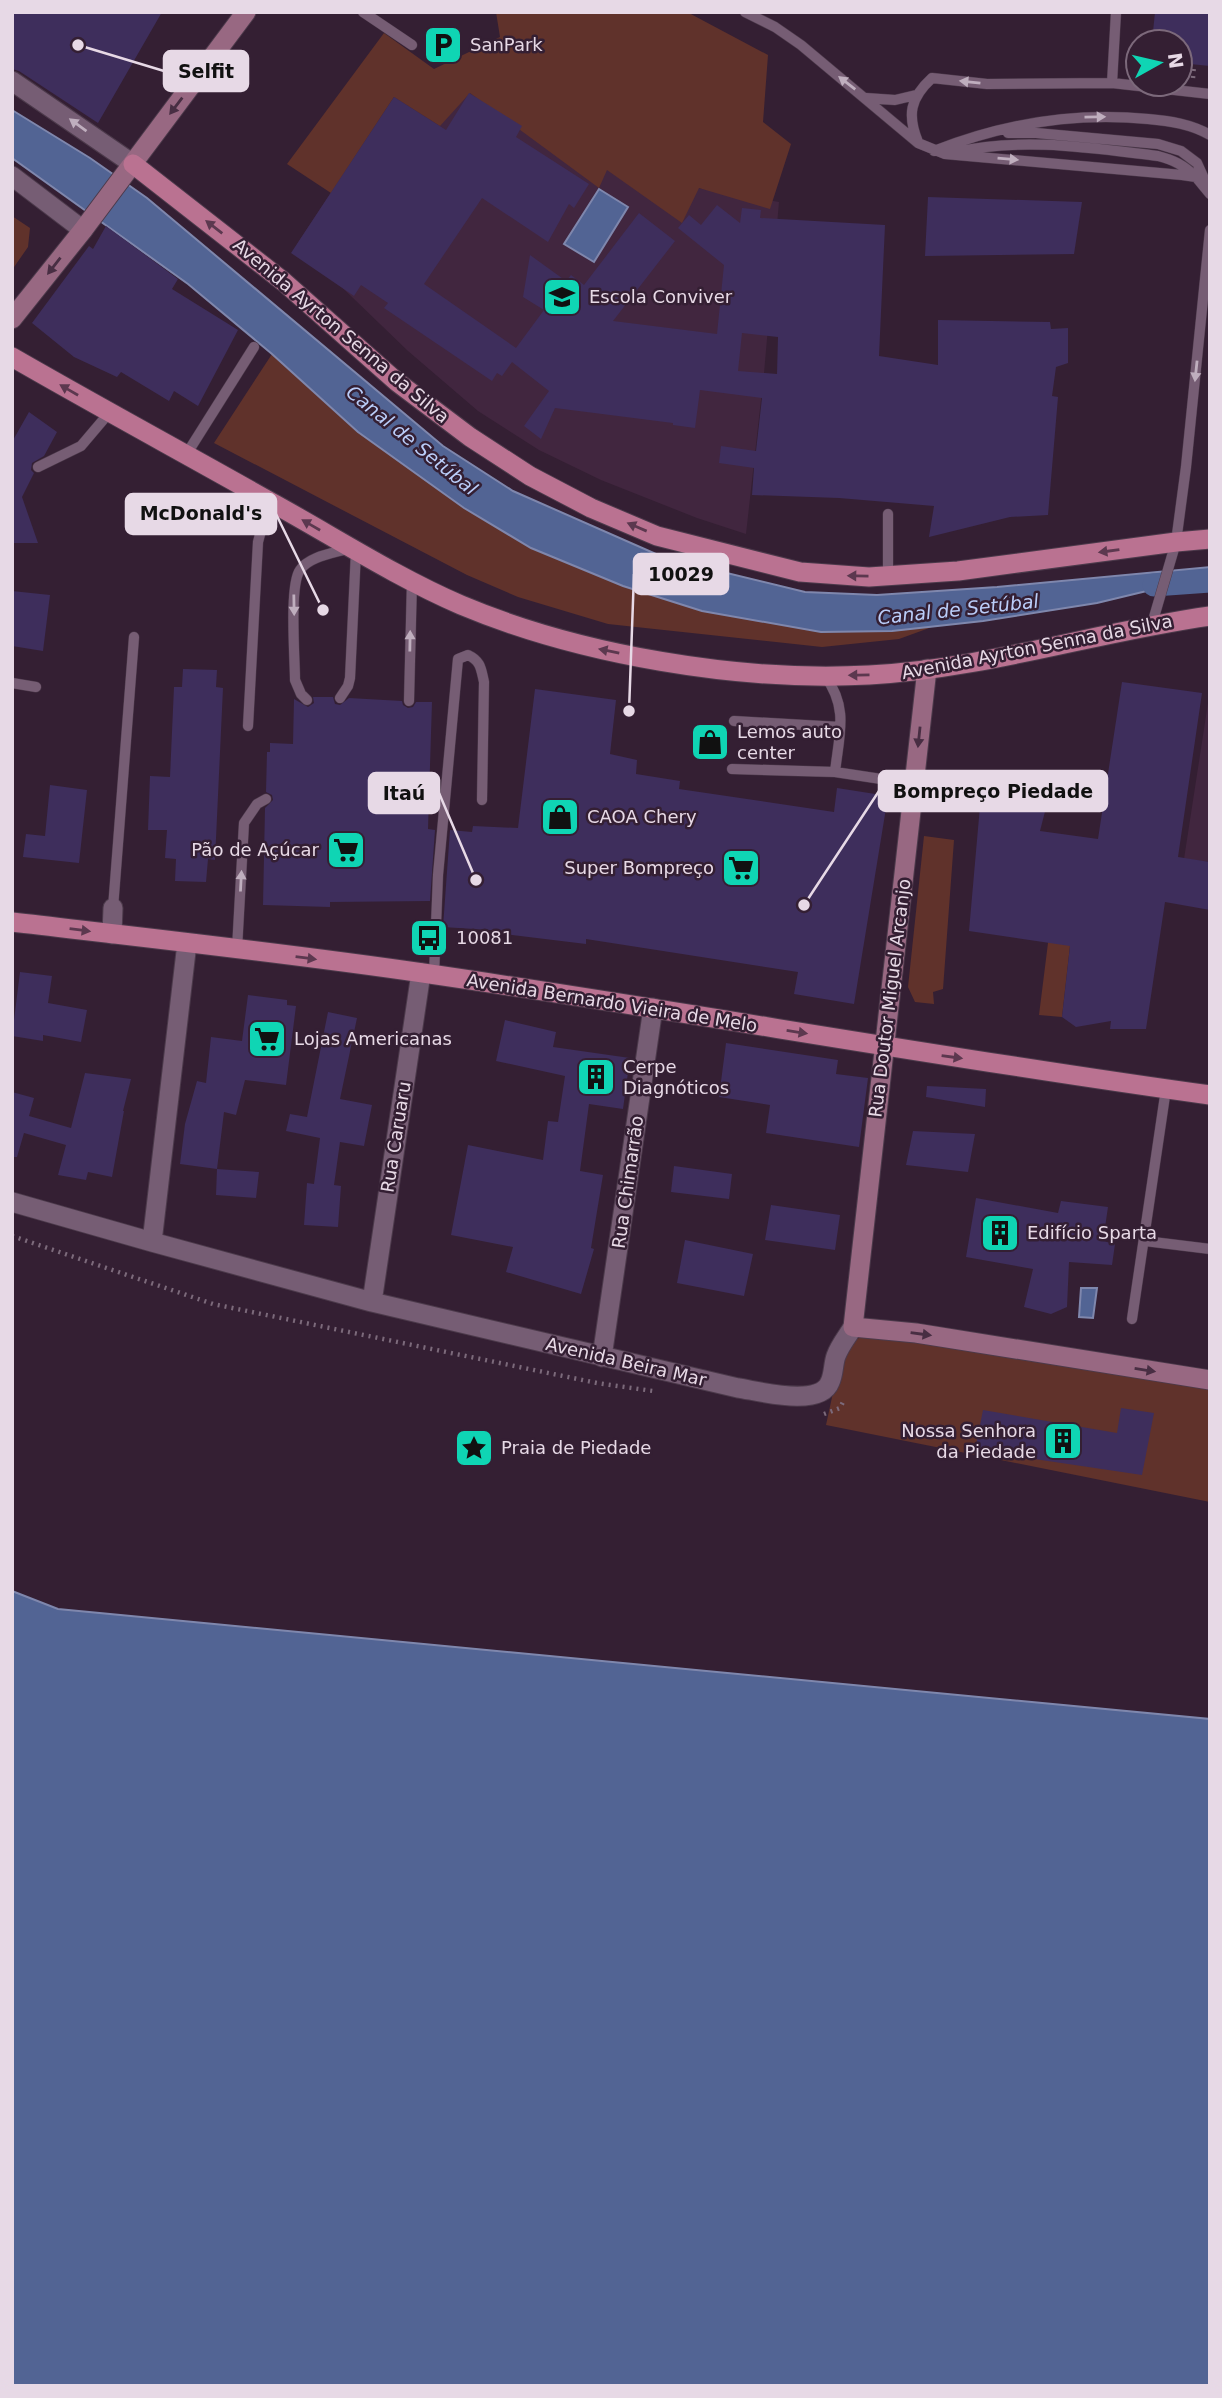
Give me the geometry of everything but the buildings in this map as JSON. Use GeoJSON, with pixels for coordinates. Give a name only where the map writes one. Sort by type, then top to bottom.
{"type":"FeatureCollection","features":[{"type":"Feature","properties":{"kind":"main road"},"geometry":{"type":"LineString","coordinates":[[12,319],[131,168],[241,14]]}},
{"type":"Feature","properties":{"kind":"main road","name":"Avenida Ayrton Senna da Silva"},"geometry":{"type":"LineString","coordinates":[[131,168],[284,282],[397,382],[470,437],[530,476],[591,508],[657,536],[800,572],[834,576],[888,576],[983,568],[1176,541],[1210,540]]}},
{"type":"Feature","properties":{"kind":"main road","name":"Avenida Ayrton Senna da Silva"},"geometry":{"type":"LineString","coordinates":[[12,357],[354,549],[458,604],[501,620],[607,651],[754,673],[865,675],[927,670],[995,659],[1152,624],[1210,616]]}},
{"type":"Feature","properties":{"kind":"main road","name":"Rua Doutor Miguel Arcanjo"},"geometry":{"type":"LineString","coordinates":[[853,1327],[927,670]]}},
{"type":"Feature","properties":{"kind":"main road","name":"Avenida Bernardo Vieira de Melo"},"geometry":{"type":"LineString","coordinates":[[12,922],[427,974],[884,1047],[1210,1095]]}},
{"type":"Feature","properties":{"kind":"main road"},"geometry":{"type":"LineString","coordinates":[[853,1327],[916,1333],[1210,1380]]}},
{"type":"Feature","properties":{"kind":"street"},"geometry":{"type":"LineString","coordinates":[[12,81],[131,168]]}},
{"type":"Feature","properties":{"kind":"street"},"geometry":{"type":"LineString","coordinates":[[12,176],[89,223]]}},
{"type":"Feature","properties":{"kind":"street"},"geometry":{"type":"LineString","coordinates":[[112,934],[113,908]]}},
{"type":"Feature","properties":{"kind":"street"},"geometry":{"type":"LineString","coordinates":[[152,1242],[187,943]]}},
{"type":"Feature","properties":{"kind":"street","name":"Rua Caruaru"},"geometry":{"type":"LineString","coordinates":[[372,1302],[427,974]]}},
{"type":"Feature","properties":{"kind":"street","name":"Rua Chimarrão"},"geometry":{"type":"LineString","coordinates":[[602,1357],[653,1008]]}},
{"type":"Feature","properties":{"kind":"street","name":"Avenida Beira Mar"},"geometry":{"type":"LineString","coordinates":[[12,1202],[372,1302],[738,1388],[804,1397],[824,1391],[830,1384],[836,1357],[853,1327]]}},
{"type":"Feature","properties":{"kind":"lane"},"geometry":{"type":"LineString","coordinates":[[363,12],[412,45]]}},
{"type":"Feature","properties":{"kind":"lane"},"geometry":{"type":"LineString","coordinates":[[745,12],[788,36],[918,143],[933,151],[1196,177]]}},
{"type":"Feature","properties":{"kind":"lane"},"geometry":{"type":"LineString","coordinates":[[1112,83],[1116,12]]}},
{"type":"Feature","properties":{"kind":"lane"},"geometry":{"type":"LineString","coordinates":[[918,143],[912,122],[912,106],[916,95],[932,78],[987,84],[1112,83],[1210,94]]}},
{"type":"Feature","properties":{"kind":"lane"},"geometry":{"type":"LineString","coordinates":[[866,98],[895,100],[916,95]]}},
{"type":"Feature","properties":{"kind":"lane"},"geometry":{"type":"LineString","coordinates":[[933,151],[986,133],[1055,119],[1120,116],[1173,122],[1210,135]]}},
{"type":"Feature","properties":{"kind":"lane"},"geometry":{"type":"LineString","coordinates":[[986,133],[1036,133],[1158,144],[1181,151],[1197,163],[1210,193]]}},
{"type":"Feature","properties":{"kind":"lane"},"geometry":{"type":"LineString","coordinates":[[945,154],[1003,144],[1045,143],[1174,160],[1184,165],[1210,193]]}},
{"type":"Feature","properties":{"kind":"lane"},"geometry":{"type":"LineString","coordinates":[[1152,624],[1176,541],[1210,230]]}},
{"type":"Feature","properties":{"kind":"lane"},"geometry":{"type":"LineString","coordinates":[[186,455],[254,347]]}},
{"type":"Feature","properties":{"kind":"lane"},"geometry":{"type":"LineString","coordinates":[[38,467],[81,446],[109,413]]}},
{"type":"Feature","properties":{"kind":"lane"},"geometry":{"type":"LineString","coordinates":[[248,726],[258,542],[269,501]]}},
{"type":"Feature","properties":{"kind":"lane"},"geometry":{"type":"LineString","coordinates":[[888,514],[888,576]]}},
{"type":"Feature","properties":{"kind":"lane"},"geometry":{"type":"LineString","coordinates":[[307,700],[295,680],[294,586],[300,569],[310,561],[354,549],[350,678],[340,698]]}},
{"type":"Feature","properties":{"kind":"lane"},"geometry":{"type":"LineString","coordinates":[[409,701],[412,580]]}},
{"type":"Feature","properties":{"kind":"lane"},"geometry":{"type":"LineString","coordinates":[[113,908],[134,637]]}},
{"type":"Feature","properties":{"kind":"lane"},"geometry":{"type":"LineString","coordinates":[[427,974],[458,659],[468,655],[477,659],[484,682],[482,800]]}},
{"type":"Feature","properties":{"kind":"lane"},"geometry":{"type":"LineString","coordinates":[[824,676],[838,698],[841,711],[835,772]]}},
{"type":"Feature","properties":{"kind":"lane"},"geometry":{"type":"LineString","coordinates":[[12,683],[36,687]]}},
{"type":"Feature","properties":{"kind":"lane"},"geometry":{"type":"LineString","coordinates":[[734,721],[840,727]]}},
{"type":"Feature","properties":{"kind":"lane"},"geometry":{"type":"LineString","coordinates":[[732,769],[835,772],[914,784]]}},
{"type":"Feature","properties":{"kind":"lane"},"geometry":{"type":"LineString","coordinates":[[237,949],[244,823],[257,804],[266,799]]}},
{"type":"Feature","properties":{"kind":"lane"},"geometry":{"type":"LineString","coordinates":[[1132,1319],[1166,1089]]}},
{"type":"Feature","properties":{"kind":"lane"},"geometry":{"type":"LineString","coordinates":[[1145,1241],[1210,1249]]}},
{"type":"Feature","properties":{"kind":"shaded area"},"geometry":{"type":"Polygon","coordinates":[[[496,12],[687,12],[768,55],[763,122],[791,144],[770,209],[699,188],[682,223],[607,170],[599,188],[470,93],[440,126],[394,97],[331,193],[287,164],[384,33],[434,69],[500,37],[496,12]]]}},
{"type":"Feature","properties":{"kind":"shaded area","name":"Escola Conviver"},"geometry":{"type":"Polygon","coordinates":[[[470,82],[698,188],[779,202],[746,534],[697,518],[601,480],[539,450],[478,411],[408,351],[297,244],[394,97],[470,82]]]}},
{"type":"Feature","properties":{"kind":"shaded area"},"geometry":{"type":"Polygon","coordinates":[[[12,216],[30,228],[28,247],[12,270],[12,216]]]}},
{"type":"Feature","properties":{"kind":"shaded area"},"geometry":{"type":"Polygon","coordinates":[[[272,354],[358,432],[464,508],[531,548],[623,586],[702,611],[821,632],[881,632],[932,627],[899,639],[822,647],[608,624],[518,597],[467,575],[214,443],[272,354]]]}},
{"type":"Feature","properties":{"kind":"shaded area"},"geometry":{"type":"Polygon","coordinates":[[[1210,690],[1210,862],[1184,859],[1210,690]]]}},
{"type":"Feature","properties":{"kind":"shaded area"},"geometry":{"type":"Polygon","coordinates":[[[924,836],[954,840],[943,989],[933,992],[934,1004],[915,1002],[908,987],[924,836]]]}},
{"type":"Feature","properties":{"kind":"shaded area"},"geometry":{"type":"Polygon","coordinates":[[[1049,935],[1071,937],[1062,1017],[1039,1015],[1049,935]]]}},
{"type":"Feature","properties":{"kind":"shaded area"},"geometry":{"type":"Polygon","coordinates":[[[866,1335],[1210,1389],[1210,1502],[826,1425],[842,1351],[852,1341],[866,1335]]]}},
{"type":"Feature","properties":{"kind":"water"},"geometry":{"type":"Polygon","coordinates":[[[12,110],[90,158],[147,198],[443,446],[513,491],[665,558],[805,592],[877,595],[1210,567],[1210,581],[1184,582],[1097,603],[983,621],[892,631],[821,632],[702,611],[623,586],[531,548],[464,508],[358,432],[272,354],[188,284],[12,158],[12,110]]]}},
{"type":"Feature","properties":{"kind":"water"},"geometry":{"type":"Polygon","coordinates":[[[599,189],[628,207],[594,262],[564,244],[599,189]]]}},
{"type":"Feature","properties":{"kind":"water"},"geometry":{"type":"Polygon","coordinates":[[[1081,1288],[1097,1288],[1093,1318],[1079,1317],[1081,1288]]]}},
{"type":"Feature","properties":{"kind":"water"},"geometry":{"type":"Polygon","coordinates":[[[12,1591],[58,1609],[1210,1719],[1210,2386],[12,2386],[12,1591]]]}},
{"type":"Feature","properties":{"kind":"waterway","name":"Canal de Setúbal"},"geometry":{"type":"LineString","coordinates":[[1154,585],[1210,581]]}},
{"type":"Feature","properties":{"kind":"place","name":"Selfit"},"geometry":{"type":"Point","coordinates":[78,45]}},
{"type":"Feature","properties":{"kind":"place","name":"SanPark"},"geometry":{"type":"Point","coordinates":[443,45]}},
{"type":"Feature","properties":{"kind":"place","name":"Escola Conviver"},"geometry":{"type":"Point","coordinates":[562,297]}},
{"type":"Feature","properties":{"kind":"place","name":"McDonald's"},"geometry":{"type":"Point","coordinates":[323,610]}},
{"type":"Feature","properties":{"kind":"place","name":"10029"},"geometry":{"type":"Point","coordinates":[629,711]}},
{"type":"Feature","properties":{"kind":"place","name":"Lemos auto center"},"geometry":{"type":"Point","coordinates":[710,742]}},
{"type":"Feature","properties":{"kind":"place","name":"CAOA Chery"},"geometry":{"type":"Point","coordinates":[560,817]}},
{"type":"Feature","properties":{"kind":"place","name":"Pão de Açúcar"},"geometry":{"type":"Point","coordinates":[346,850]}},
{"type":"Feature","properties":{"kind":"place","name":"Super Bompreço"},"geometry":{"type":"Point","coordinates":[741,868]}},
{"type":"Feature","properties":{"kind":"place","name":"Itaú"},"geometry":{"type":"Point","coordinates":[476,880]}},
{"type":"Feature","properties":{"kind":"place","name":"Bompreço Piedade"},"geometry":{"type":"Point","coordinates":[804,905]}},
{"type":"Feature","properties":{"kind":"place","name":"10081"},"geometry":{"type":"Point","coordinates":[429,938]}},
{"type":"Feature","properties":{"kind":"place","name":"Lojas Americanas"},"geometry":{"type":"Point","coordinates":[267,1039]}},
{"type":"Feature","properties":{"kind":"place","name":"Cerpe Diagnóticos"},"geometry":{"type":"Point","coordinates":[596,1077]}},
{"type":"Feature","properties":{"kind":"place","name":"Edifício Sparta"},"geometry":{"type":"Point","coordinates":[1000,1233]}},
{"type":"Feature","properties":{"kind":"place","name":"Nossa Senhora da Piedade"},"geometry":{"type":"Point","coordinates":[1063,1441]}},
{"type":"Feature","properties":{"kind":"place","name":"Praia de Piedade"},"geometry":{"type":"Point","coordinates":[474,1448]}}]}
